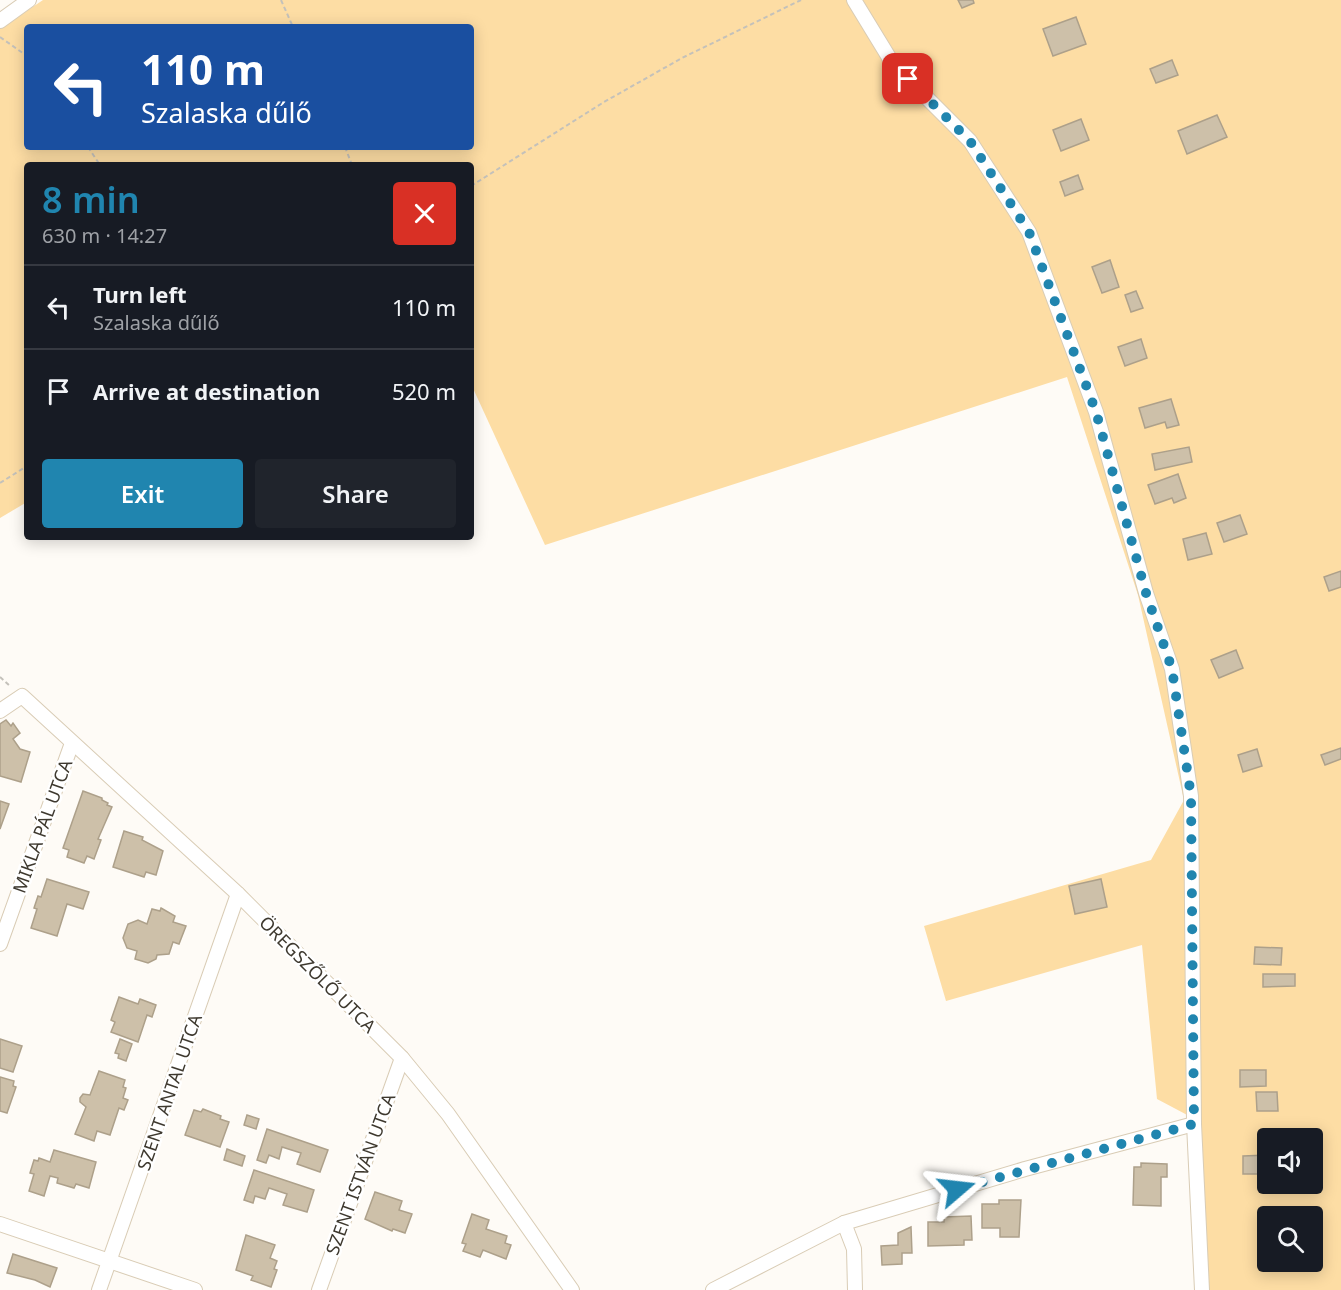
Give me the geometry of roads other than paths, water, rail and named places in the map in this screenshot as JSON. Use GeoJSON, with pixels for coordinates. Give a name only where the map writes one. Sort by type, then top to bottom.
{"type":"FeatureCollection","features":[{"type":"Feature","properties":{"kind":"street"},"geometry":{"type":"LineString","coordinates":[[2,16],[29,0]]}},
{"type":"Feature","properties":{"kind":"street"},"geometry":{"type":"LineString","coordinates":[[854,0],[893,64],[970,141],[1029,232],[1096,412],[1146,593],[1172,669],[1191,796],[1194,1124],[1202,1290]]}},
{"type":"Feature","properties":{"kind":"street","name":"ÖREGSZŐLŐ UTCA"},"geometry":{"type":"LineString","coordinates":[[0,711],[22,696],[238,894],[402,1058],[448,1114],[572,1290]]}},
{"type":"Feature","properties":{"kind":"street","name":"MIKLA PÁL UTCA"},"geometry":{"type":"LineString","coordinates":[[0,944],[72,743]]}},
{"type":"Feature","properties":{"kind":"street","name":"SZENT ANTAL UTCA"},"geometry":{"type":"LineString","coordinates":[[99,1290],[238,894]]}},
{"type":"Feature","properties":{"kind":"street","name":"SZENT ISTVÁN UTCA"},"geometry":{"type":"LineString","coordinates":[[319,1290],[402,1058]]}},
{"type":"Feature","properties":{"kind":"street"},"geometry":{"type":"LineString","coordinates":[[713,1290],[844,1223],[1025,1169],[1194,1124]]}},
{"type":"Feature","properties":{"kind":"street"},"geometry":{"type":"LineString","coordinates":[[844,1223],[854,1249],[855,1290]]}},
{"type":"Feature","properties":{"kind":"street"},"geometry":{"type":"LineString","coordinates":[[0,1224],[195,1290]]}}]}
